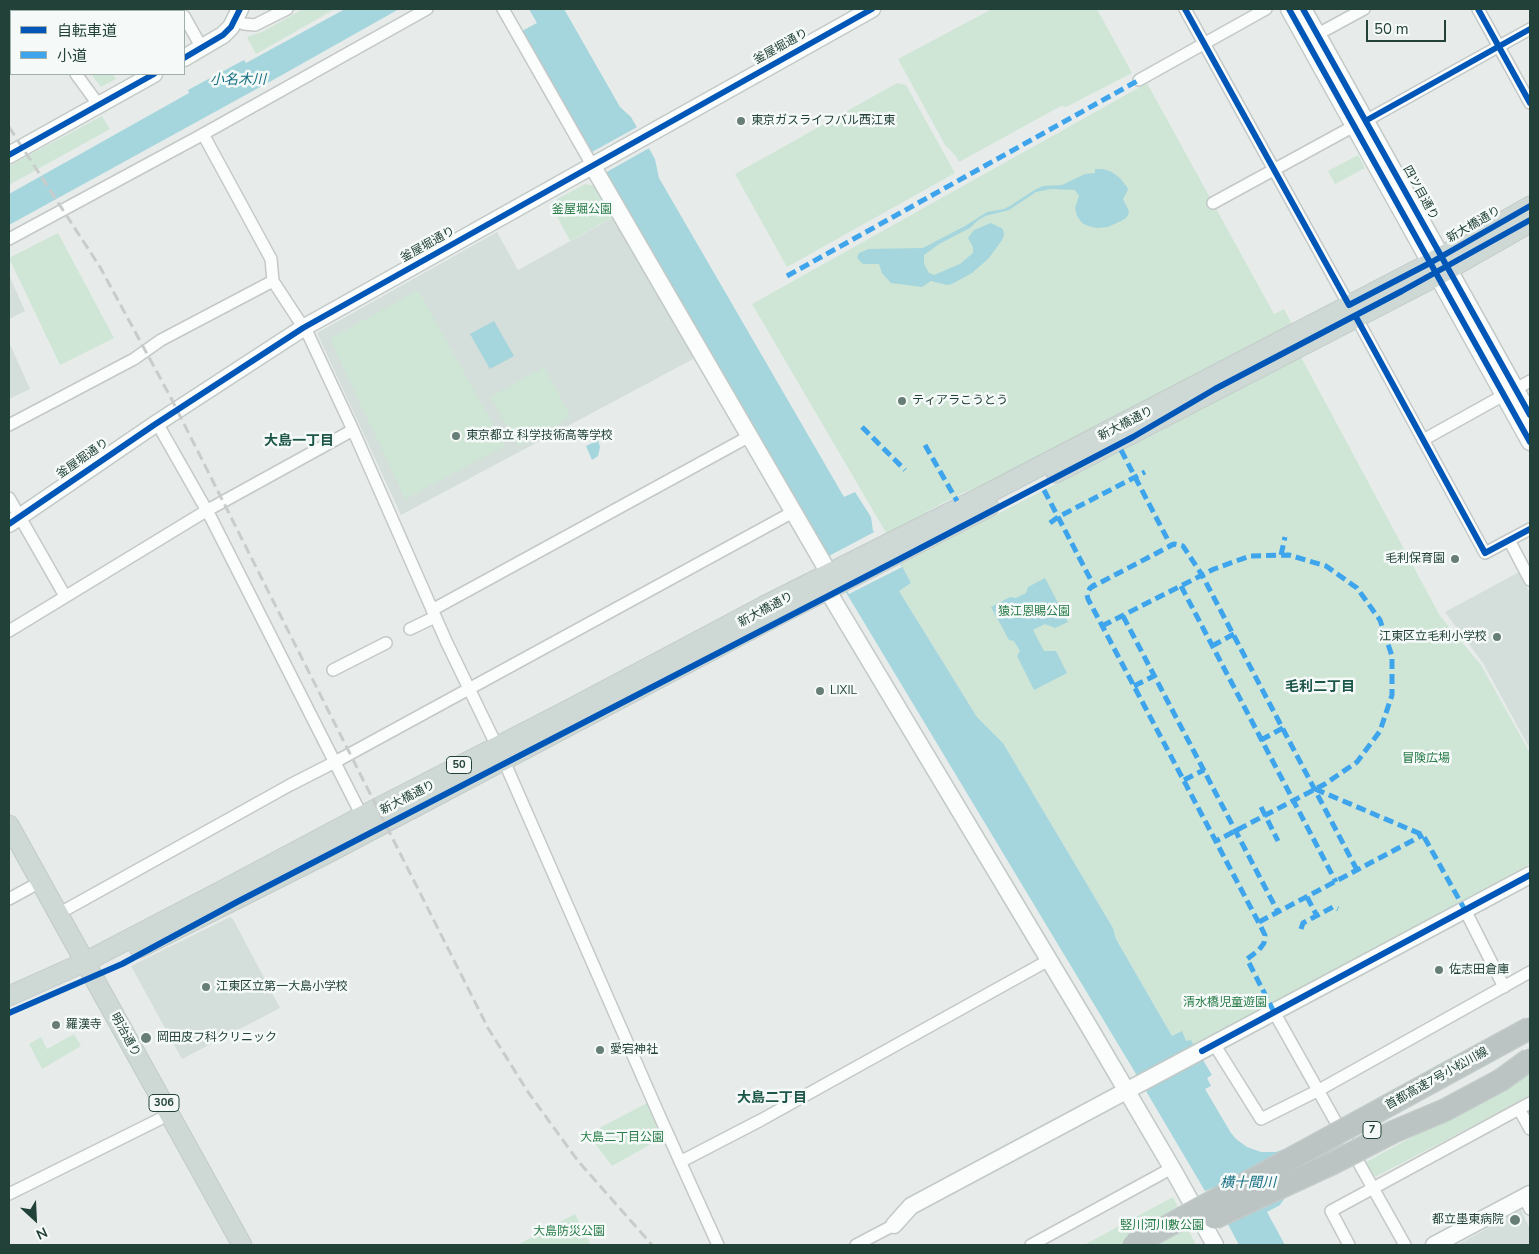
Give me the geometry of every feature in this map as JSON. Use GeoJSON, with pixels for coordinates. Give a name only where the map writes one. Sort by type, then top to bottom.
{"type":"FeatureCollection","features":[{"type":"Feature","properties":{"kind":"highway"},"geometry":{"type":"LineString","coordinates":[[1280,1165],[1312,1137],[1530,1016]]}},
{"type":"Feature","properties":{"kind":"highway","name":"首都高速7号小松川線"},"geometry":{"type":"LineString","coordinates":[[1133,1245],[1530,1028]]}},
{"type":"Feature","properties":{"kind":"highway","name":"首都高速7号小松川線"},"geometry":{"type":"LineString","coordinates":[[1163,1245],[1530,1043]]}},
{"type":"Feature","properties":{"kind":"highway"},"geometry":{"type":"LineString","coordinates":[[1214,1218],[1333,1163],[1393,1132],[1445,1110],[1501,1080],[1530,1059]]}},
{"type":"Feature","properties":{"kind":"main road","name":"新大橋通り"},"geometry":{"type":"LineString","coordinates":[[1440,266],[1530,206]]}},
{"type":"Feature","properties":{"kind":"main road","name":"新大橋通り"},"geometry":{"type":"LineString","coordinates":[[9,996],[83,969],[249,893],[500,754],[897,547],[981,497],[1440,266],[1530,223]]}},
{"type":"Feature","properties":{"kind":"main road","name":"新大橋通り"},"geometry":{"type":"LineString","coordinates":[[9,1009],[362,816],[500,754]]}},
{"type":"Feature","properties":{"kind":"main road","name":"明治通り"},"geometry":{"type":"LineString","coordinates":[[9,825],[58,914],[83,969],[160,1119],[229,1245]]}},
{"type":"Feature","properties":{"kind":"main road","name":"明治通り"},"geometry":{"type":"LineString","coordinates":[[9,846],[31,887],[83,969],[242,1245]]}},
{"type":"Feature","properties":{"kind":"street"},"geometry":{"type":"LineString","coordinates":[[185,57],[223,35],[237,15],[244,24],[255,25],[287,9]]}},
{"type":"Feature","properties":{"kind":"street"},"geometry":{"type":"LineString","coordinates":[[9,239],[203,134],[427,9]]}},
{"type":"Feature","properties":{"kind":"street"},"geometry":{"type":"LineString","coordinates":[[503,9],[595,163],[748,437],[833,580],[1049,960],[1172,1168],[1215,1245]]}},
{"type":"Feature","properties":{"kind":"street","name":"釜屋堀通り"},"geometry":{"type":"LineString","coordinates":[[14,520],[157,422],[303,328],[872,9]]}},
{"type":"Feature","properties":{"kind":"street"},"geometry":{"type":"LineString","coordinates":[[1185,9],[1485,553],[1530,529]]}},
{"type":"Feature","properties":{"kind":"street"},"geometry":{"type":"LineString","coordinates":[[1140,80],[1266,9]]}},
{"type":"Feature","properties":{"kind":"street","name":"四ツ目通り"},"geometry":{"type":"LineString","coordinates":[[1289,9],[1361,123]]}},
{"type":"Feature","properties":{"kind":"street","name":"四ツ目通り"},"geometry":{"type":"LineString","coordinates":[[1303,9],[1318,34],[1361,123],[1510,392],[1530,442]]}},
{"type":"Feature","properties":{"kind":"street"},"geometry":{"type":"LineString","coordinates":[[1318,34],[1364,9]]}},
{"type":"Feature","properties":{"kind":"street"},"geometry":{"type":"LineString","coordinates":[[1478,9],[1530,103]]}},
{"type":"Feature","properties":{"kind":"street"},"geometry":{"type":"LineString","coordinates":[[185,18],[202,48]]}},
{"type":"Feature","properties":{"kind":"street"},"geometry":{"type":"LineString","coordinates":[[1213,203],[1530,29]]}},
{"type":"Feature","properties":{"kind":"street"},"geometry":{"type":"LineString","coordinates":[[77,75],[98,104]]}},
{"type":"Feature","properties":{"kind":"street"},"geometry":{"type":"LineString","coordinates":[[9,154],[152,75]]}},
{"type":"Feature","properties":{"kind":"street"},"geometry":{"type":"LineString","coordinates":[[203,134],[271,259],[273,281],[309,336],[354,430],[434,614],[500,754],[718,1245]]}},
{"type":"Feature","properties":{"kind":"street"},"geometry":{"type":"LineString","coordinates":[[9,424],[134,359],[160,340],[273,281]]}},
{"type":"Feature","properties":{"kind":"street"},"geometry":{"type":"LineString","coordinates":[[1423,440],[1530,381]]}},
{"type":"Feature","properties":{"kind":"street","name":"四ツ目通り"},"geometry":{"type":"LineString","coordinates":[[1510,392],[1530,415]]}},
{"type":"Feature","properties":{"kind":"street"},"geometry":{"type":"LineString","coordinates":[[157,422],[206,510],[362,816]]}},
{"type":"Feature","properties":{"kind":"street"},"geometry":{"type":"LineString","coordinates":[[9,631],[206,510],[354,430]]}},
{"type":"Feature","properties":{"kind":"street"},"geometry":{"type":"LineString","coordinates":[[410,629],[748,437]]}},
{"type":"Feature","properties":{"kind":"street"},"geometry":{"type":"LineString","coordinates":[[9,498],[14,520],[65,596]]}},
{"type":"Feature","properties":{"kind":"street"},"geometry":{"type":"LineString","coordinates":[[58,914],[290,785],[793,512]]}},
{"type":"Feature","properties":{"kind":"street"},"geometry":{"type":"LineString","coordinates":[[1509,540],[1530,580]]}},
{"type":"Feature","properties":{"kind":"street"},"geometry":{"type":"LineString","coordinates":[[333,670],[386,643]]}},
{"type":"Feature","properties":{"kind":"street"},"geometry":{"type":"LineString","coordinates":[[856,1245],[894,1224],[912,1206],[1530,875]]}},
{"type":"Feature","properties":{"kind":"street"},"geometry":{"type":"LineString","coordinates":[[9,899],[31,887]]}},
{"type":"Feature","properties":{"kind":"street"},"geometry":{"type":"LineString","coordinates":[[1465,910],[1504,986]]}},
{"type":"Feature","properties":{"kind":"street"},"geometry":{"type":"LineString","coordinates":[[680,1162],[761,1120],[1049,960]]}},
{"type":"Feature","properties":{"kind":"street"},"geometry":{"type":"LineString","coordinates":[[1208,1047],[1261,1119],[1319,1090],[1530,972]]}},
{"type":"Feature","properties":{"kind":"street"},"geometry":{"type":"LineString","coordinates":[[1274,1012],[1405,1245]]}},
{"type":"Feature","properties":{"kind":"street"},"geometry":{"type":"LineString","coordinates":[[1349,1245],[1331,1211],[1530,1103]]}},
{"type":"Feature","properties":{"kind":"street"},"geometry":{"type":"LineString","coordinates":[[1519,1109],[1530,1129]]}},
{"type":"Feature","properties":{"kind":"street"},"geometry":{"type":"LineString","coordinates":[[9,1194],[160,1119]]}},
{"type":"Feature","properties":{"kind":"street"},"geometry":{"type":"LineString","coordinates":[[1031,1245],[1172,1168]]}},
{"type":"Feature","properties":{"kind":"street"},"geometry":{"type":"LineString","coordinates":[[1434,1245],[1528,1200]]}},
{"type":"Feature","properties":{"kind":"shaded area","name":"東京都立 科学技術高等学校"},"geometry":{"type":"Polygon","coordinates":[[[614,217],[695,358],[401,515],[317,333],[497,232],[518,270],[614,217]]]}},
{"type":"Feature","properties":{"kind":"shaded area"},"geometry":{"type":"Polygon","coordinates":[[[9,275],[25,311],[9,319],[9,275]]]}},
{"type":"Feature","properties":{"kind":"shaded area"},"geometry":{"type":"Polygon","coordinates":[[[9,342],[30,389],[9,399],[9,342]]]}},
{"type":"Feature","properties":{"kind":"shaded area","name":"江東区立毛利小学校"},"geometry":{"type":"Polygon","coordinates":[[[1519,572],[1530,593],[1530,749],[1483,663],[1445,612],[1519,572]]]}},
{"type":"Feature","properties":{"kind":"shaded area","name":"江東区立第一大島小学校"},"geometry":{"type":"Polygon","coordinates":[[[230,917],[233,919],[280,1008],[182,1059],[131,966],[230,917]]]}},
{"type":"Feature","properties":{"kind":"shaded area","name":"都立墨東病院"},"geometry":{"type":"Polygon","coordinates":[[[1521,1210],[1530,1229],[1530,1245],[1457,1245],[1521,1210]]]}},
{"type":"Feature","properties":{"kind":"green space"},"geometry":{"type":"Polygon","coordinates":[[[303,9],[335,9],[256,54],[247,37],[264,31],[303,9]]]}},
{"type":"Feature","properties":{"kind":"green space"},"geometry":{"type":"Polygon","coordinates":[[[992,9],[1097,9],[1132,73],[1066,107],[1061,106],[959,162],[945,145],[898,59],[992,9]]]}},
{"type":"Feature","properties":{"kind":"green space"},"geometry":{"type":"Polygon","coordinates":[[[92,75],[114,75],[116,79],[101,87],[92,75]]]}},
{"type":"Feature","properties":{"kind":"green space"},"geometry":{"type":"Polygon","coordinates":[[[897,83],[906,85],[955,173],[787,267],[735,174],[897,83]]]}},
{"type":"Feature","properties":{"kind":"green space"},"geometry":{"type":"Polygon","coordinates":[[[1147,83],[1274,314],[1284,309],[1292,324],[1006,475],[963,493],[926,512],[928,515],[888,536],[752,304],[1147,83]]]}},
{"type":"Feature","properties":{"kind":"green space"},"geometry":{"type":"Polygon","coordinates":[[[102,116],[110,129],[9,185],[9,166],[102,116]]]}},
{"type":"Feature","properties":{"kind":"green space"},"geometry":{"type":"Polygon","coordinates":[[[1358,155],[1365,168],[1335,184],[1328,171],[1358,155]]]}},
{"type":"Feature","properties":{"kind":"green space","name":"釜屋堀公園"},"geometry":{"type":"Polygon","coordinates":[[[585,184],[601,187],[613,217],[570,241],[550,203],[585,184]]]}},
{"type":"Feature","properties":{"kind":"green space"},"geometry":{"type":"Polygon","coordinates":[[[58,233],[114,338],[60,365],[9,258],[58,233]]]}},
{"type":"Feature","properties":{"kind":"green space"},"geometry":{"type":"Polygon","coordinates":[[[418,290],[505,446],[405,499],[330,339],[418,290]]]}},
{"type":"Feature","properties":{"kind":"green space","name":"猿江恩賜公園"},"geometry":{"type":"Polygon","coordinates":[[[1301,357],[1440,616],[1481,665],[1530,753],[1530,864],[1194,1045],[1191,1040],[1186,1042],[1172,1036],[1116,939],[1113,928],[1003,743],[977,717],[899,591],[911,583],[901,564],[1301,357]]]}},
{"type":"Feature","properties":{"kind":"green space"},"geometry":{"type":"Polygon","coordinates":[[[544,367],[571,417],[518,446],[490,397],[544,367]]]}},
{"type":"Feature","properties":{"kind":"green space"},"geometry":{"type":"Polygon","coordinates":[[[74,1034],[81,1046],[42,1069],[29,1044],[41,1037],[47,1049],[74,1034]]]}},
{"type":"Feature","properties":{"kind":"green space"},"geometry":{"type":"Polygon","coordinates":[[[1530,1073],[1530,1096],[1375,1177],[1366,1162],[1530,1073]]]}},
{"type":"Feature","properties":{"kind":"green space","name":"大島二丁目公園"},"geometry":{"type":"Polygon","coordinates":[[[647,1103],[664,1137],[612,1166],[588,1134],[647,1103]]]}},
{"type":"Feature","properties":{"kind":"green space","name":"竪川河川敷公園"},"geometry":{"type":"Polygon","coordinates":[[[1173,1197],[1196,1245],[1084,1245],[1173,1197]]]}},
{"type":"Feature","properties":{"kind":"green space","name":"大島防災公園"},"geometry":{"type":"Polygon","coordinates":[[[575,1214],[591,1245],[517,1245],[556,1224],[575,1214]]]}},
{"type":"Feature","properties":{"kind":"water","name":"小名木川"},"geometry":{"type":"Polygon","coordinates":[[[345,9],[399,9],[9,225],[9,194],[189,93],[188,90],[244,60],[246,63],[345,9]]]}},
{"type":"Feature","properties":{"kind":"water","name":"横十間川"},"geometry":{"type":"Polygon","coordinates":[[[529,9],[564,9],[620,107],[631,117],[655,159],[659,178],[844,497],[855,492],[871,517],[873,531],[883,535],[901,564],[911,583],[899,591],[977,717],[1003,743],[1113,928],[1116,939],[1172,1036],[1182,1031],[1186,1041],[1191,1040],[1212,1075],[1207,1078],[1211,1086],[1205,1089],[1231,1133],[1247,1147],[1261,1152],[1276,1152],[1295,1145],[1313,1182],[1287,1195],[1280,1205],[1267,1212],[1285,1245],[1239,1245],[1213,1188],[1205,1191],[756,443],[522,31],[537,23],[529,9]]]}},
{"type":"Feature","properties":{"kind":"water"},"geometry":{"type":"Polygon","coordinates":[[[1095,169],[1112,172],[1120,178],[1128,190],[1123,199],[1129,211],[1128,215],[1125,219],[1108,227],[1097,228],[1082,223],[1077,216],[1075,208],[1079,196],[1075,190],[1051,189],[1036,192],[1009,210],[985,216],[970,228],[939,244],[924,255],[924,264],[929,273],[934,275],[960,264],[973,253],[973,247],[968,238],[974,230],[991,223],[1003,229],[1004,235],[1002,240],[989,258],[972,273],[952,284],[947,285],[931,281],[922,287],[891,283],[882,273],[879,264],[863,264],[857,258],[859,253],[869,249],[923,248],[987,212],[1010,206],[1036,189],[1043,186],[1062,185],[1085,174],[1095,173],[1095,169]]]}},
{"type":"Feature","properties":{"kind":"water"},"geometry":{"type":"Polygon","coordinates":[[[494,321],[514,356],[490,369],[470,334],[494,321]]]}},
{"type":"Feature","properties":{"kind":"water"},"geometry":{"type":"Polygon","coordinates":[[[598,440],[600,447],[598,456],[592,460],[586,446],[598,440]]]}},
{"type":"Feature","properties":{"kind":"water"},"geometry":{"type":"Polygon","coordinates":[[[1045,578],[1068,622],[1055,628],[1045,624],[1033,630],[1044,651],[1056,651],[1067,673],[1034,690],[1017,656],[1020,651],[1014,641],[1009,640],[991,607],[1010,597],[1016,598],[1026,593],[1028,587],[1045,578]]]}},
{"type":"Feature","properties":{"kind":"pier"},"geometry":{"type":"Polygon","coordinates":[[[639,126],[651,147],[605,173],[592,152],[639,126]]]}},
{"type":"Feature","properties":{"kind":"pier"},"geometry":{"type":"Polygon","coordinates":[[[878,530],[902,567],[849,594],[827,557],[878,530]]]}},
{"type":"Feature","properties":{"kind":"railway"},"geometry":{"type":"LineString","coordinates":[[9,127],[100,267],[171,398],[488,1028],[528,1092],[578,1161],[652,1245]]}},
{"type":"Feature","properties":{"kind":"marked path"},"geometry":{"type":"LineString","coordinates":[[787,276],[1139,80]]}},
{"type":"Feature","properties":{"kind":"marked path"},"geometry":{"type":"LineString","coordinates":[[862,427],[905,470]]}},
{"type":"Feature","properties":{"kind":"marked path"},"geometry":{"type":"LineString","coordinates":[[925,445],[957,501]]}},
{"type":"Feature","properties":{"kind":"marked path"},"geometry":{"type":"LineString","coordinates":[[1121,450],[1171,546]]}},
{"type":"Feature","properties":{"kind":"marked path"},"geometry":{"type":"LineString","coordinates":[[1050,523],[1058,517],[1145,472]]}},
{"type":"Feature","properties":{"kind":"marked path"},"geometry":{"type":"LineString","coordinates":[[1044,490],[1094,586]]}},
{"type":"Feature","properties":{"kind":"marked path"},"geometry":{"type":"LineString","coordinates":[[1281,555],[1285,537]]}},
{"type":"Feature","properties":{"kind":"marked path"},"geometry":{"type":"LineString","coordinates":[[1274,1012],[1247,959],[1259,950],[1264,943],[1265,935],[1088,599],[1087,595],[1090,588],[1174,544],[1183,546],[1202,575],[1357,870]]}},
{"type":"Feature","properties":{"kind":"marked path"},"geometry":{"type":"LineString","coordinates":[[1102,626],[1214,569],[1250,556],[1289,555],[1326,566],[1357,588],[1380,620],[1392,656],[1392,695],[1380,731],[1357,762],[1325,784],[1216,841]]}},
{"type":"Feature","properties":{"kind":"marked path"},"geometry":{"type":"LineString","coordinates":[[1181,586],[1336,882]]}},
{"type":"Feature","properties":{"kind":"marked path"},"geometry":{"type":"LineString","coordinates":[[1123,616],[1278,912]]}},
{"type":"Feature","properties":{"kind":"marked path"},"geometry":{"type":"LineString","coordinates":[[1212,646],[1234,634]]}},
{"type":"Feature","properties":{"kind":"marked path"},"geometry":{"type":"LineString","coordinates":[[1134,686],[1154,676]]}},
{"type":"Feature","properties":{"kind":"marked path"},"geometry":{"type":"LineString","coordinates":[[1261,740],[1283,728]]}},
{"type":"Feature","properties":{"kind":"marked path"},"geometry":{"type":"LineString","coordinates":[[1184,780],[1204,770]]}},
{"type":"Feature","properties":{"kind":"marked path"},"geometry":{"type":"LineString","coordinates":[[1315,789],[1423,835],[1465,910]]}},
{"type":"Feature","properties":{"kind":"marked path"},"geometry":{"type":"LineString","coordinates":[[1261,807],[1278,841]]}},
{"type":"Feature","properties":{"kind":"marked path"},"geometry":{"type":"LineString","coordinates":[[1259,922],[1423,835]]}},
{"type":"Feature","properties":{"kind":"marked path"},"geometry":{"type":"LineString","coordinates":[[1307,897],[1317,916]]}},
{"type":"Feature","properties":{"kind":"marked path"},"geometry":{"type":"LineString","coordinates":[[1301,929],[1303,923],[1333,907],[1338,909]]}},
{"type":"Feature","properties":{"kind":"cycle path"},"geometry":{"type":"LineString","coordinates":[[185,57],[223,35],[231,27],[240,9]]}},
{"type":"Feature","properties":{"kind":"cycle path"},"geometry":{"type":"LineString","coordinates":[[9,524],[154,425],[303,328],[872,9]]}},
{"type":"Feature","properties":{"kind":"cycle path"},"geometry":{"type":"LineString","coordinates":[[1185,9],[1349,305],[1430,263],[1530,206]]}},
{"type":"Feature","properties":{"kind":"cycle path"},"geometry":{"type":"LineString","coordinates":[[1289,9],[1530,442]]}},
{"type":"Feature","properties":{"kind":"cycle path"},"geometry":{"type":"LineString","coordinates":[[1303,9],[1530,415]]}},
{"type":"Feature","properties":{"kind":"cycle path"},"geometry":{"type":"LineString","coordinates":[[1478,9],[1530,103]]}},
{"type":"Feature","properties":{"kind":"cycle path"},"geometry":{"type":"LineString","coordinates":[[1367,120],[1530,29]]}},
{"type":"Feature","properties":{"kind":"cycle path"},"geometry":{"type":"LineString","coordinates":[[9,155],[152,75]]}},
{"type":"Feature","properties":{"kind":"cycle path"},"geometry":{"type":"LineString","coordinates":[[9,1013],[122,964],[237,902],[892,563],[1133,437],[1215,389],[1402,291],[1530,220]]}},
{"type":"Feature","properties":{"kind":"cycle path"},"geometry":{"type":"LineString","coordinates":[[1356,317],[1485,553],[1530,529]]}},
{"type":"Feature","properties":{"kind":"cycle path"},"geometry":{"type":"LineString","coordinates":[[1202,1051],[1530,875]]}},
{"type":"Feature","properties":{"kind":"place","name":"東京ガスライフバル西江東"},"geometry":{"type":"Point","coordinates":[741,121]}},
{"type":"Feature","properties":{"kind":"place","name":"ティアラこうとう"},"geometry":{"type":"Point","coordinates":[902,401]}},
{"type":"Feature","properties":{"kind":"place","name":"東京都立 科学技術高等学校"},"geometry":{"type":"Point","coordinates":[456,436]}},
{"type":"Feature","properties":{"kind":"place","name":"毛利保育園"},"geometry":{"type":"Point","coordinates":[1455,559]}},
{"type":"Feature","properties":{"kind":"place","name":"江東区立毛利小学校"},"geometry":{"type":"Point","coordinates":[1497,637]}},
{"type":"Feature","properties":{"kind":"place","name":"LIXIL"},"geometry":{"type":"Point","coordinates":[820,691]}},
{"type":"Feature","properties":{"kind":"place","name":"佐志田倉庫"},"geometry":{"type":"Point","coordinates":[1439,970]}},
{"type":"Feature","properties":{"kind":"place","name":"江東区立第一大島小学校"},"geometry":{"type":"Point","coordinates":[206,987]}},
{"type":"Feature","properties":{"kind":"place","name":"羅漢寺"},"geometry":{"type":"Point","coordinates":[56,1025]}},
{"type":"Feature","properties":{"kind":"place","name":"岡田皮フ科クリニック"},"geometry":{"type":"Point","coordinates":[146,1038]}},
{"type":"Feature","properties":{"kind":"place","name":"愛宕神社"},"geometry":{"type":"Point","coordinates":[600,1050]}},
{"type":"Feature","properties":{"kind":"place","name":"都立墨東病院"},"geometry":{"type":"Point","coordinates":[1515,1220]}},
{"type":"Feature","properties":{"kind":"district","name":"大島一丁目"},"geometry":{"type":"Point","coordinates":[299,442]}},
{"type":"Feature","properties":{"kind":"district","name":"毛利二丁目"},"geometry":{"type":"Point","coordinates":[1320,688]}},
{"type":"Feature","properties":{"kind":"district","name":"大島二丁目"},"geometry":{"type":"Point","coordinates":[772,1099]}},
{"type":"Feature","properties":{"kind":"park label","name":"冒険広場"},"geometry":{"type":"Point","coordinates":[1426,759]}},
{"type":"Feature","properties":{"kind":"park label","name":"清水橋児童遊園"},"geometry":{"type":"Point","coordinates":[1225,1003]}}]}
